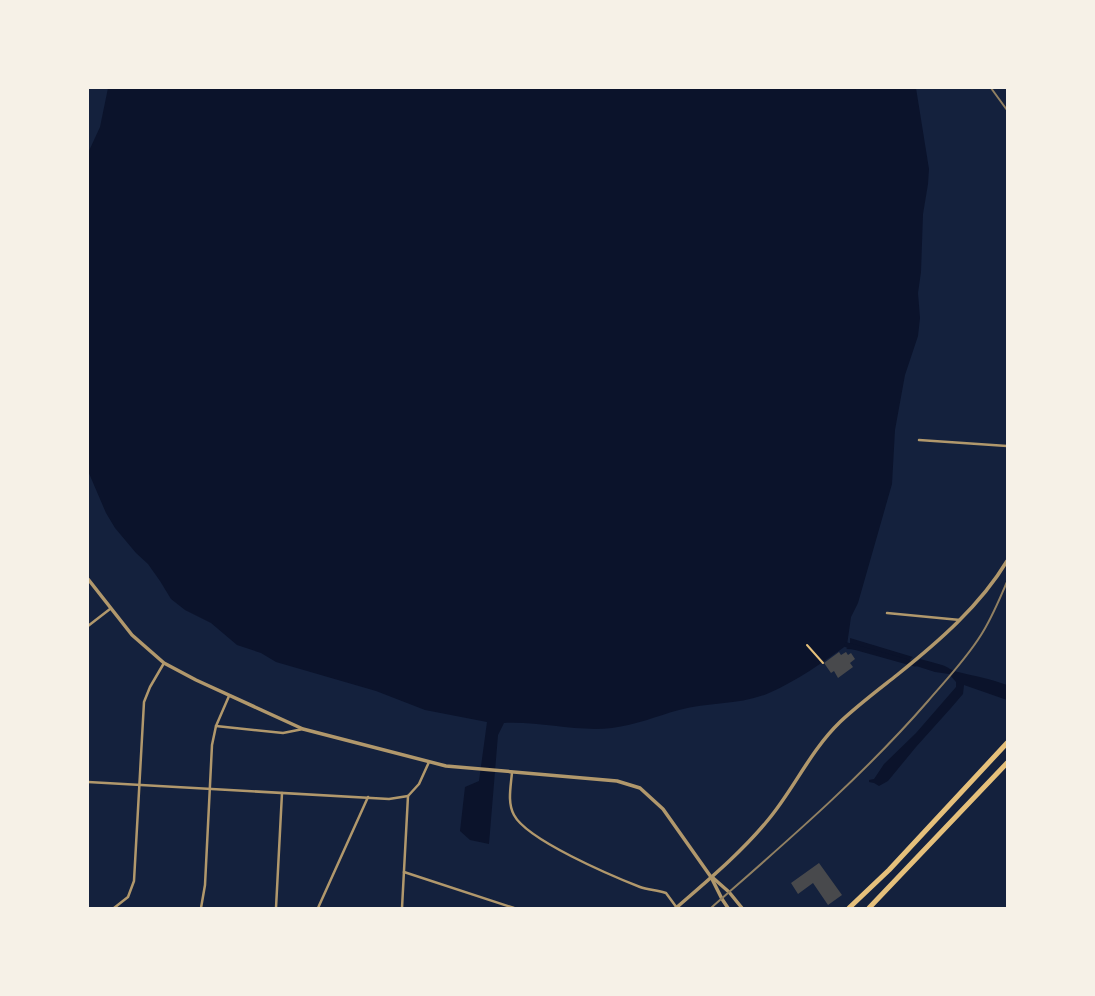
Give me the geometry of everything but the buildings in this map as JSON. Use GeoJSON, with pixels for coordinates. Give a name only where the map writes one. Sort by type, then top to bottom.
{"type":"FeatureCollection","features":[{"type":"Feature","properties":{"kind":"highway"},"geometry":{"type":"LineString","coordinates":[[849,908],[889,870],[1007,743]]}},
{"type":"Feature","properties":{"kind":"highway"},"geometry":{"type":"LineString","coordinates":[[869,908],[1007,763]]}},
{"type":"Feature","properties":{"kind":"street"},"geometry":{"type":"LineString","coordinates":[[919,440],[1007,446]]}},
{"type":"Feature","properties":{"kind":"street"},"geometry":{"type":"LineString","coordinates":[[512,772],[510,804],[521,823],[551,845],[578,860],[636,886],[666,893],[676,908],[769,819],[834,728],[960,620],[1007,561]]}},
{"type":"Feature","properties":{"kind":"street"},"geometry":{"type":"LineString","coordinates":[[88,579],[140,643],[164,663],[180,673],[303,729],[429,762],[473,769],[617,781],[640,788],[663,809],[711,877],[728,908]]}},
{"type":"Feature","properties":{"kind":"street"},"geometry":{"type":"LineString","coordinates":[[88,626],[110,609]]}},
{"type":"Feature","properties":{"kind":"street"},"geometry":{"type":"LineString","coordinates":[[887,613],[960,620]]}},
{"type":"Feature","properties":{"kind":"street"},"geometry":{"type":"LineString","coordinates":[[114,908],[128,897],[134,881],[144,702],[164,663]]}},
{"type":"Feature","properties":{"kind":"street"},"geometry":{"type":"LineString","coordinates":[[201,908],[205,885],[212,745],[216,726],[229,696]]}},
{"type":"Feature","properties":{"kind":"street"},"geometry":{"type":"LineString","coordinates":[[216,726],[283,733],[303,729]]}},
{"type":"Feature","properties":{"kind":"street"},"geometry":{"type":"LineString","coordinates":[[402,908],[408,796],[421,780],[429,762]]}},
{"type":"Feature","properties":{"kind":"street"},"geometry":{"type":"LineString","coordinates":[[88,782],[389,799],[408,796]]}},
{"type":"Feature","properties":{"kind":"street"},"geometry":{"type":"LineString","coordinates":[[276,908],[282,793]]}},
{"type":"Feature","properties":{"kind":"street"},"geometry":{"type":"LineString","coordinates":[[318,908],[368,797]]}},
{"type":"Feature","properties":{"kind":"street"},"geometry":{"type":"LineString","coordinates":[[404,872],[514,908]]}},
{"type":"Feature","properties":{"kind":"street"},"geometry":{"type":"LineString","coordinates":[[711,877],[729,892],[742,908]]}},
{"type":"Feature","properties":{"kind":"path"},"geometry":{"type":"LineString","coordinates":[[807,645],[823,663]]}},
{"type":"Feature","properties":{"kind":"water"},"geometry":{"type":"Polygon","coordinates":[[[108,88],[916,88],[929,169],[923,214],[918,336],[905,375],[895,430],[892,484],[858,603],[851,617],[847,645],[789,683],[747,700],[690,707],[612,728],[585,729],[504,723],[498,735],[489,844],[470,840],[460,831],[465,787],[479,781],[487,722],[425,710],[376,691],[276,662],[261,653],[237,645],[211,623],[185,610],[171,599],[148,564],[115,528],[106,513],[88,471],[88,153],[100,127],[108,88]]]}},
{"type":"Feature","properties":{"kind":"water"},"geometry":{"type":"Polygon","coordinates":[[[850,638],[913,657],[906,663],[866,650],[846,649],[850,646],[850,638]]]}},
{"type":"Feature","properties":{"kind":"water"},"geometry":{"type":"Polygon","coordinates":[[[920,659],[1007,685],[1007,700],[964,685],[963,694],[888,781],[879,786],[869,780],[874,779],[884,764],[916,733],[956,687],[956,682],[949,674],[913,665],[920,659]]]}},
{"type":"Feature","properties":{"kind":"waterway"},"geometry":{"type":"LineString","coordinates":[[847,645],[915,664]]}},
{"type":"Feature","properties":{"kind":"railway"},"geometry":{"type":"LineString","coordinates":[[991,88],[1007,110]]}},
{"type":"Feature","properties":{"kind":"railway"},"geometry":{"type":"LineString","coordinates":[[711,908],[823,808],[903,729],[975,644],[989,622],[1007,582]]}}]}
